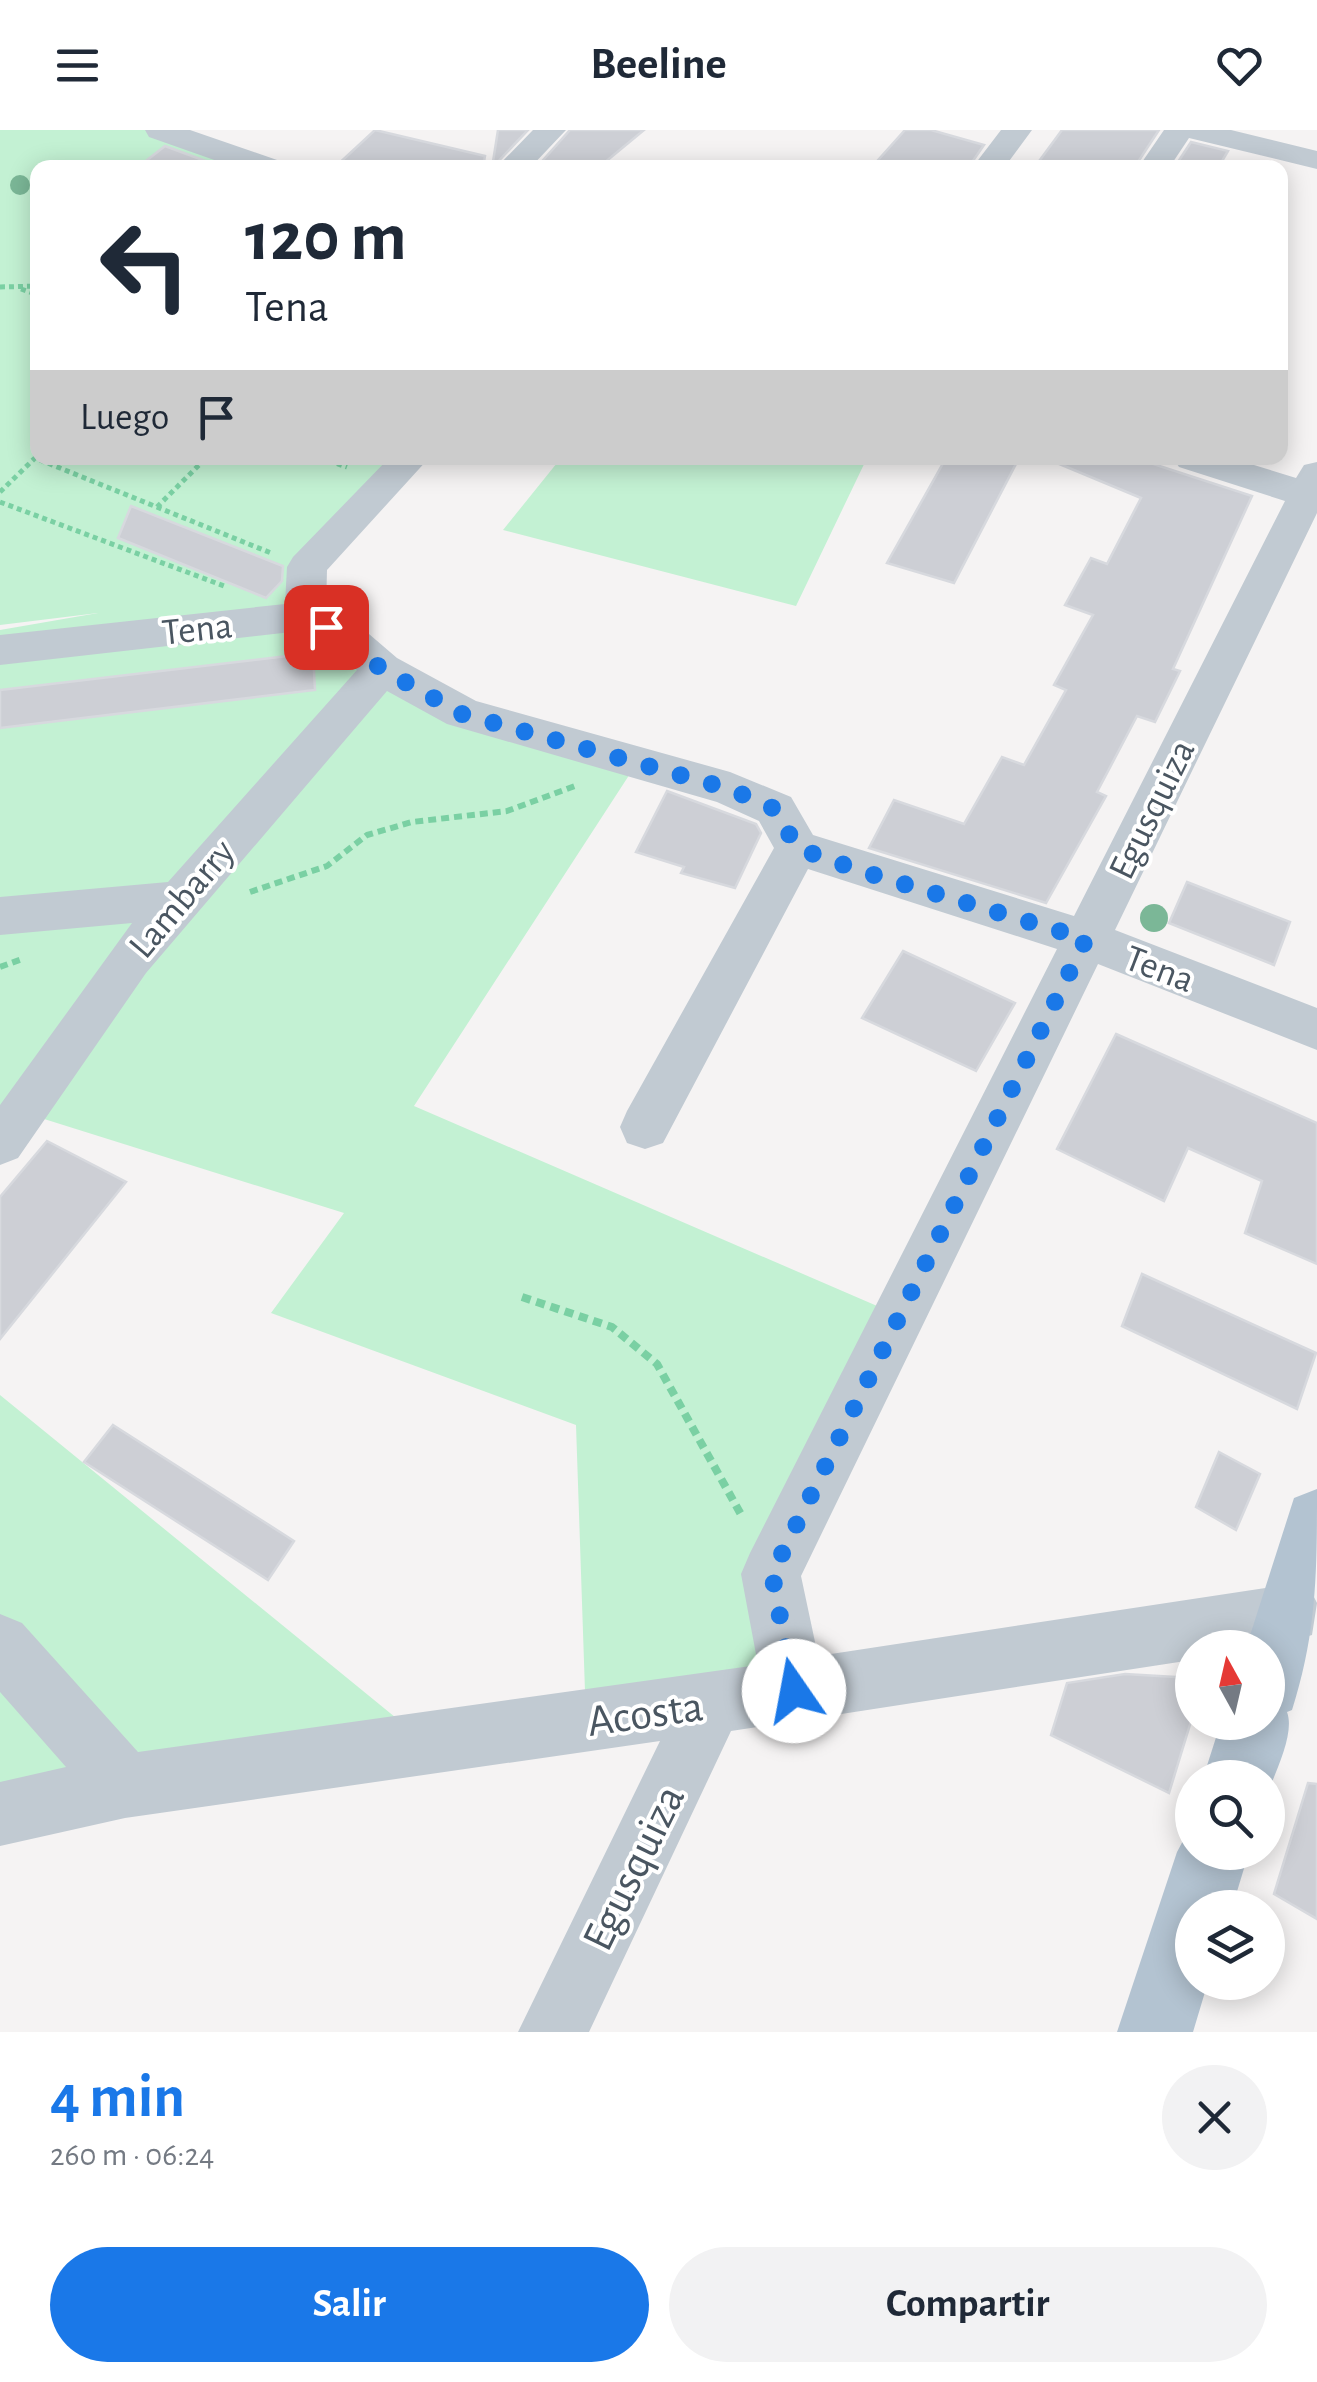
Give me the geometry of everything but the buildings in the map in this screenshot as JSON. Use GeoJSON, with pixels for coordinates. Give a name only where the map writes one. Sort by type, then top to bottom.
{"type":"FeatureCollection","features":[{"type":"Feature","properties":{"kind":"main road"},"geometry":{"type":"LineString","coordinates":[[1285,1633],[1317,1522]]}},
{"type":"Feature","properties":{"kind":"main road"},"geometry":{"type":"LineString","coordinates":[[1155,2032],[1175,1969]]}},
{"type":"Feature","properties":{"kind":"street"},"geometry":{"type":"LineString","coordinates":[[160,130],[246,160]]}},
{"type":"Feature","properties":{"kind":"street"},"geometry":{"type":"LineString","coordinates":[[519,160],[551,130]]}},
{"type":"Feature","properties":{"kind":"street"},"geometry":{"type":"LineString","coordinates":[[993,160],[1017,130]]}},
{"type":"Feature","properties":{"kind":"street"},"geometry":{"type":"LineString","coordinates":[[1159,160],[1180,130]]}},
{"type":"Feature","properties":{"kind":"street"},"geometry":{"type":"LineString","coordinates":[[1193,130],[1317,160]]}},
{"type":"Feature","properties":{"kind":"street"},"geometry":{"type":"LineString","coordinates":[[403,465],[308,567],[305,616],[346,638],[382,669],[462,714],[730,789],[775,809],[797,848],[644,1127]]}},
{"type":"Feature","properties":{"kind":"street"},"geometry":{"type":"LineString","coordinates":[[1220,465],[1314,489]]}},
{"type":"Feature","properties":{"kind":"street","name":"Egusquiza"},"geometry":{"type":"LineString","coordinates":[[772,1574],[1314,489]]}},
{"type":"Feature","properties":{"kind":"street","name":"Tena"},"geometry":{"type":"LineString","coordinates":[[0,650],[305,616]]}},
{"type":"Feature","properties":{"kind":"street","name":"Lambarry"},"geometry":{"type":"LineString","coordinates":[[0,1142],[171,908],[382,669]]}},
{"type":"Feature","properties":{"kind":"street"},"geometry":{"type":"LineString","coordinates":[[342,718],[462,714]]}},
{"type":"Feature","properties":{"kind":"street","name":"Tena"},"geometry":{"type":"LineString","coordinates":[[797,848],[1086,939],[1317,1029]]}},
{"type":"Feature","properties":{"kind":"street"},"geometry":{"type":"LineString","coordinates":[[0,916],[171,908]]}},
{"type":"Feature","properties":{"kind":"street"},"geometry":{"type":"LineString","coordinates":[[772,1574],[794,1691]]}},
{"type":"Feature","properties":{"kind":"street","name":"Acosta"},"geometry":{"type":"LineString","coordinates":[[0,1814],[125,1786],[794,1691],[1291,1614]]}},
{"type":"Feature","properties":{"kind":"street"},"geometry":{"type":"LineString","coordinates":[[0,1645],[125,1786]]}},
{"type":"Feature","properties":{"kind":"street","name":"Egusquiza"},"geometry":{"type":"LineString","coordinates":[[553,2032],[712,1702]]}},
{"type":"Feature","properties":{"kind":"path"},"geometry":{"type":"LineString","coordinates":[[15,286],[30,292]]}},
{"type":"Feature","properties":{"kind":"path"},"geometry":{"type":"LineString","coordinates":[[0,287],[30,286]]}},
{"type":"Feature","properties":{"kind":"path"},"geometry":{"type":"LineString","coordinates":[[0,492],[30,463]]}},
{"type":"Feature","properties":{"kind":"path"},"geometry":{"type":"LineString","coordinates":[[52,465],[308,567]]}},
{"type":"Feature","properties":{"kind":"path"},"geometry":{"type":"LineString","coordinates":[[157,507],[199,465]]}},
{"type":"Feature","properties":{"kind":"path"},"geometry":{"type":"LineString","coordinates":[[0,502],[305,616]]}},
{"type":"Feature","properties":{"kind":"path"},"geometry":{"type":"LineString","coordinates":[[171,908],[327,866],[367,834],[412,822],[506,812],[637,763]]}},
{"type":"Feature","properties":{"kind":"path"},"geometry":{"type":"LineString","coordinates":[[522,1297],[612,1327],[657,1364],[704,1442],[772,1574]]}},
{"type":"Feature","properties":{"kind":"green space"},"geometry":{"type":"Polygon","coordinates":[[[0,130],[162,130],[253,160],[30,160],[30,465],[403,465],[308,567],[305,616],[382,669],[637,763],[414,1106],[898,1315],[771,1574],[794,1691],[586,1721],[576,1425],[271,1313],[344,1213],[25,1113],[0,1142],[0,630],[98,613],[0,625],[0,130]]]}},
{"type":"Feature","properties":{"kind":"green space"},"geometry":{"type":"Polygon","coordinates":[[[555,465],[864,465],[796,606],[503,530],[555,465]]]}},
{"type":"Feature","properties":{"kind":"green space"},"geometry":{"type":"Polygon","coordinates":[[[0,1395],[428,1744],[0,1814],[0,1395]]]}},
{"type":"Feature","properties":{"kind":"route"},"geometry":{"type":"LineString","coordinates":[[326,627],[346,638],[382,669],[462,714],[730,789],[775,809],[797,848],[1086,939],[1001,1104],[772,1574],[794,1691]]}}]}
